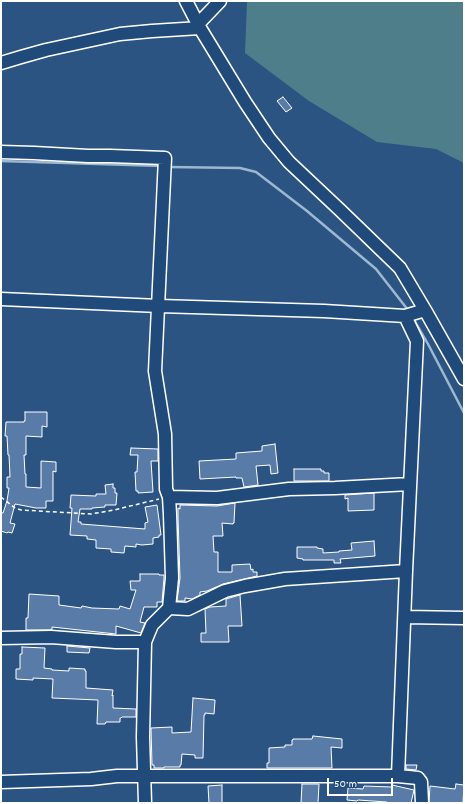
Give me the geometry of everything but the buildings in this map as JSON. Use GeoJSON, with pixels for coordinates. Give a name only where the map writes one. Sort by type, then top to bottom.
{"type":"FeatureCollection","features":[{"type":"Feature","properties":{"kind":"street"},"geometry":{"type":"LineString","coordinates":[[1,63],[33,53],[120,34],[199,26],[220,1]]}},
{"type":"Feature","properties":{"kind":"street"},"geometry":{"type":"LineString","coordinates":[[187,3],[244,102],[269,138],[289,162],[400,268],[464,379]]}},
{"type":"Feature","properties":{"kind":"street"},"geometry":{"type":"LineString","coordinates":[[1,152],[165,158],[155,371],[165,434],[166,489],[169,497],[172,578],[169,608],[152,624],[145,642],[143,737],[145,803]]}},
{"type":"Feature","properties":{"kind":"street"},"geometry":{"type":"LineString","coordinates":[[1,298],[159,306],[324,311],[405,316],[425,310]]}},
{"type":"Feature","properties":{"kind":"street"},"geometry":{"type":"LineString","coordinates":[[398,776],[417,341],[405,316]]}},
{"type":"Feature","properties":{"kind":"street"},"geometry":{"type":"LineString","coordinates":[[169,497],[217,498],[289,489],[410,484]]}},
{"type":"Feature","properties":{"kind":"street"},"geometry":{"type":"LineString","coordinates":[[169,608],[188,609],[225,592],[245,586],[285,579],[406,571]]}},
{"type":"Feature","properties":{"kind":"street"},"geometry":{"type":"LineString","coordinates":[[405,617],[464,618]]}},
{"type":"Feature","properties":{"kind":"street"},"geometry":{"type":"LineString","coordinates":[[1,638],[51,637],[116,642],[145,642]]}},
{"type":"Feature","properties":{"kind":"street"},"geometry":{"type":"LineString","coordinates":[[1,782],[91,779],[117,776],[398,776],[418,778],[421,782],[422,803]]}},
{"type":"Feature","properties":{"kind":"path"},"geometry":{"type":"LineString","coordinates":[[1,497],[14,508],[21,510],[91,514],[169,497]]}},
{"type":"Feature","properties":{"kind":"green space"},"geometry":{"type":"Polygon","coordinates":[[[248,1],[464,1],[464,163],[436,149],[377,142],[309,101],[245,53],[248,1]]]}},
{"type":"Feature","properties":{"kind":"waterway"},"geometry":{"type":"LineString","coordinates":[[1,161],[162,166]]}},
{"type":"Feature","properties":{"kind":"waterway"},"geometry":{"type":"LineString","coordinates":[[169,167],[240,168],[256,172],[307,211],[376,269],[408,310]]}},
{"type":"Feature","properties":{"kind":"waterway"},"geometry":{"type":"LineString","coordinates":[[413,318],[464,413]]}}]}
